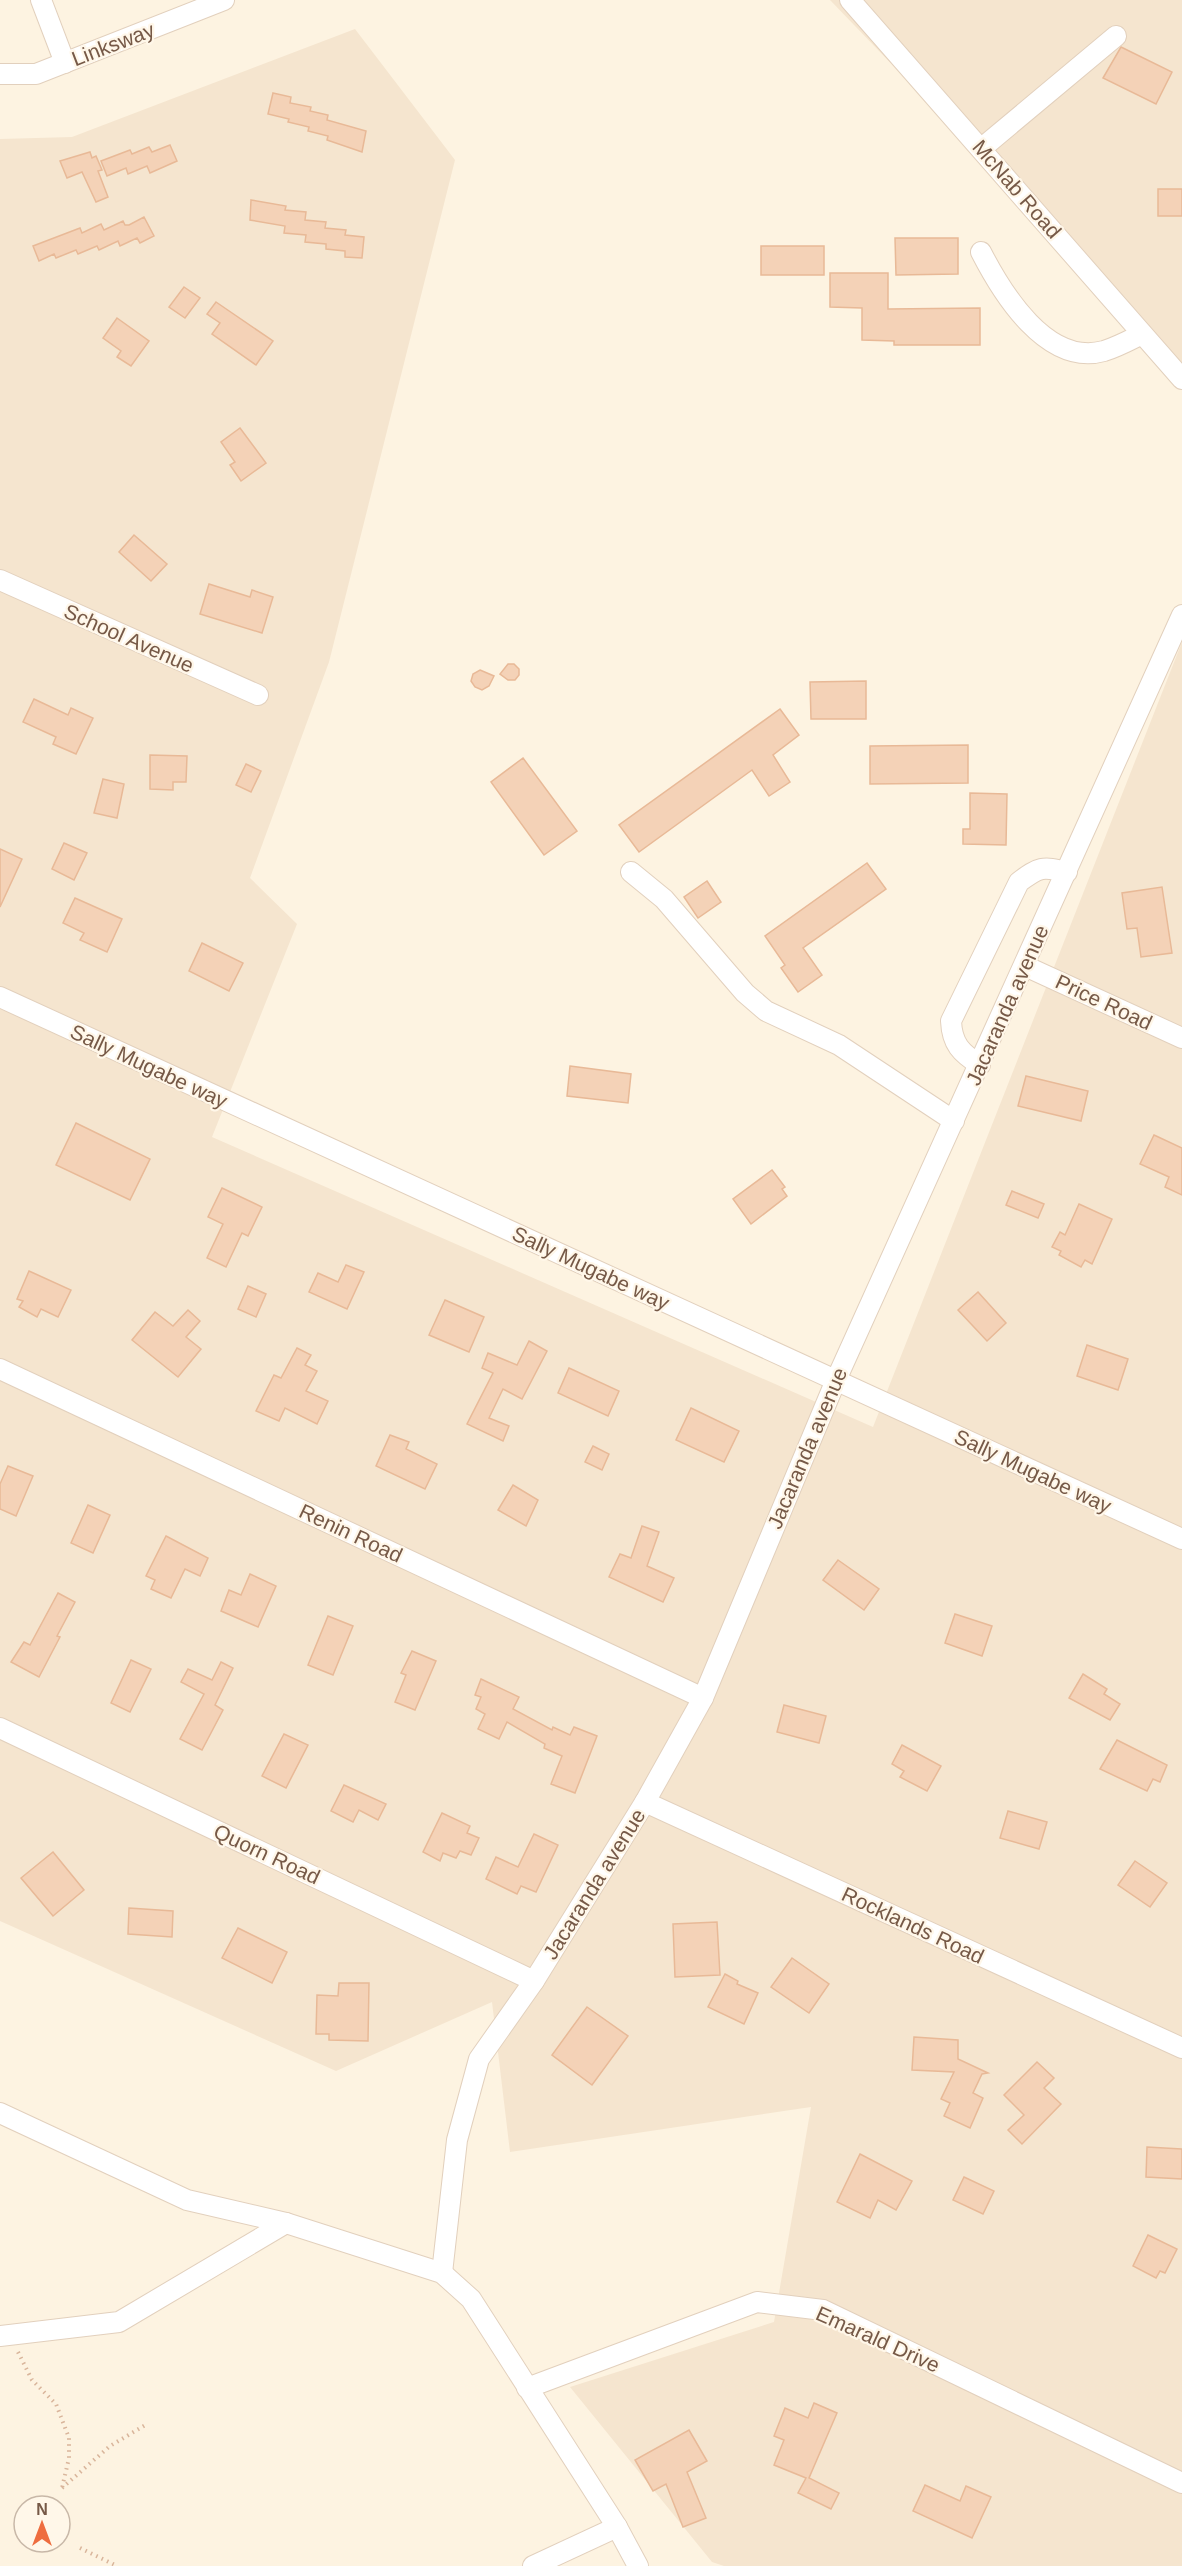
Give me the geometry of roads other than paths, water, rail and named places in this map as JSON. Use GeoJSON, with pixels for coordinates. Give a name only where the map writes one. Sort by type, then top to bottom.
{"type":"FeatureCollection","features":[{"type":"Feature","properties":{"kind":"street"},"geometry":{"type":"LineString","coordinates":[[41,0],[65,63]]}},
{"type":"Feature","properties":{"kind":"street","name":"Linksway"},"geometry":{"type":"LineString","coordinates":[[0,74],[36,74],[224,0]]}},
{"type":"Feature","properties":{"kind":"street","name":"McNab Road"},"geometry":{"type":"LineString","coordinates":[[850,0],[1182,379]]}},
{"type":"Feature","properties":{"kind":"street"},"geometry":{"type":"LineString","coordinates":[[981,148],[1116,36]]}},
{"type":"Feature","properties":{"kind":"street"},"geometry":{"type":"LineString","coordinates":[[981,252],[1001,291],[1032,327],[1062,348],[1103,351],[1142,334]]}},
{"type":"Feature","properties":{"kind":"street","name":"School Avenue"},"geometry":{"type":"LineString","coordinates":[[0,580],[258,695]]}},
{"type":"Feature","properties":{"kind":"street","name":"Jacaranda avenue"},"geometry":{"type":"LineString","coordinates":[[442,2273],[457,2140],[479,2059],[534,1981],[645,1802],[703,1698],[836,1380],[1182,615]]}},
{"type":"Feature","properties":{"kind":"street"},"geometry":{"type":"LineString","coordinates":[[980,1065],[963,1054],[952,1037],[951,1021],[1019,882],[1036,870],[1046,867],[1067,872]]}},
{"type":"Feature","properties":{"kind":"street"},"geometry":{"type":"LineString","coordinates":[[631,872],[664,899],[745,993],[766,1011],[838,1045],[954,1121]]}},
{"type":"Feature","properties":{"kind":"street","name":"Price Road"},"geometry":{"type":"LineString","coordinates":[[1025,966],[1182,1038]]}},
{"type":"Feature","properties":{"kind":"street","name":"Sally Mugabe way"},"geometry":{"type":"LineString","coordinates":[[0,997],[1182,1539]]}},
{"type":"Feature","properties":{"kind":"street","name":"Renin Road"},"geometry":{"type":"LineString","coordinates":[[0,1369],[703,1698]]}},
{"type":"Feature","properties":{"kind":"street","name":"Quorn Road"},"geometry":{"type":"LineString","coordinates":[[0,1728],[534,1981]]}},
{"type":"Feature","properties":{"kind":"street","name":"Rocklands Road"},"geometry":{"type":"LineString","coordinates":[[645,1802],[1182,2048]]}},
{"type":"Feature","properties":{"kind":"street"},"geometry":{"type":"LineString","coordinates":[[0,2113],[187,2200],[286,2223],[442,2273],[471,2299],[617,2527],[638,2566]]}},
{"type":"Feature","properties":{"kind":"street"},"geometry":{"type":"LineString","coordinates":[[5,2335],[119,2322],[286,2223]]}},
{"type":"Feature","properties":{"kind":"street","name":"Emarald Drive"},"geometry":{"type":"LineString","coordinates":[[527,2388],[757,2302],[823,2310],[1182,2483]]}},
{"type":"Feature","properties":{"kind":"street"},"geometry":{"type":"LineString","coordinates":[[533,2566],[617,2527]]}}]}
